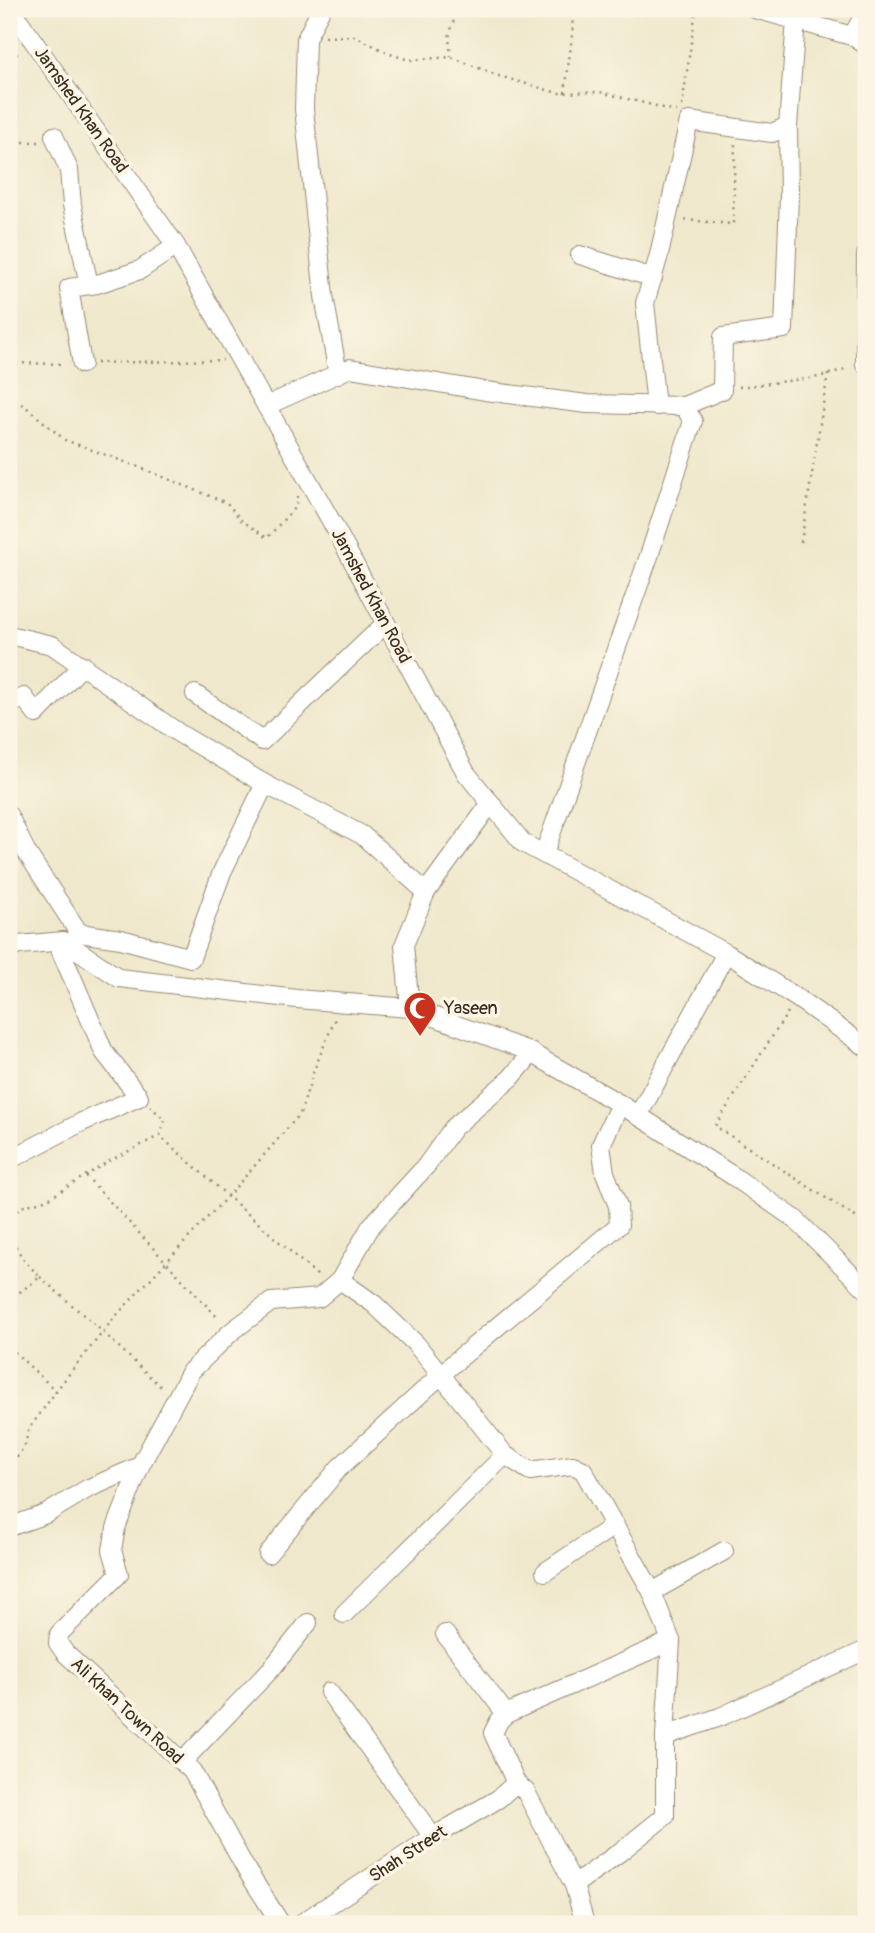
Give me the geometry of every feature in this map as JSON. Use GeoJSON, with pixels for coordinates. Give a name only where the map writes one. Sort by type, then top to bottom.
{"type":"FeatureCollection","features":[{"type":"Feature","properties":{"kind":"street","name":"Jamshed Khan Road"},"geometry":{"type":"LineString","coordinates":[[11,9],[176,246],[386,623],[466,774],[523,843],[726,953],[797,998],[866,1047]]}},
{"type":"Feature","properties":{"kind":"street"},"geometry":{"type":"LineString","coordinates":[[321,9],[306,39],[304,109],[324,296],[338,374]]}},
{"type":"Feature","properties":{"kind":"street"},"geometry":{"type":"LineString","coordinates":[[755,9],[859,41],[866,12]]}},
{"type":"Feature","properties":{"kind":"street"},"geometry":{"type":"LineString","coordinates":[[266,406],[350,368],[485,391],[587,404],[684,407],[722,390],[723,337],[784,330],[789,196],[788,126],[796,20]]}},
{"type":"Feature","properties":{"kind":"street"},"geometry":{"type":"LineString","coordinates":[[656,406],[645,303],[690,121],[772,133],[788,126]]}},
{"type":"Feature","properties":{"kind":"street"},"geometry":{"type":"LineString","coordinates":[[54,136],[69,170],[72,205],[89,285]]}},
{"type":"Feature","properties":{"kind":"street"},"geometry":{"type":"LineString","coordinates":[[82,364],[69,288],[140,270],[176,246]]}},
{"type":"Feature","properties":{"kind":"street"},"geometry":{"type":"LineString","coordinates":[[580,255],[653,278]]}},
{"type":"Feature","properties":{"kind":"street"},"geometry":{"type":"LineString","coordinates":[[865,365],[866,255]]}},
{"type":"Feature","properties":{"kind":"street"},"geometry":{"type":"LineString","coordinates":[[544,854],[649,556],[693,421],[684,407]]}},
{"type":"Feature","properties":{"kind":"street"},"geometry":{"type":"LineString","coordinates":[[195,694],[262,741],[386,623]]}},
{"type":"Feature","properties":{"kind":"street"},"geometry":{"type":"LineString","coordinates":[[9,635],[52,645],[180,734],[265,784],[362,835],[426,892]]}},
{"type":"Feature","properties":{"kind":"street"},"geometry":{"type":"LineString","coordinates":[[9,705],[24,696],[36,714],[83,665]]}},
{"type":"Feature","properties":{"kind":"street"},"geometry":{"type":"LineString","coordinates":[[9,816],[27,853],[79,933],[121,939],[191,958],[222,872],[265,784]]}},
{"type":"Feature","properties":{"kind":"street"},"geometry":{"type":"LineString","coordinates":[[410,1008],[404,945],[426,892],[491,803]]}},
{"type":"Feature","properties":{"kind":"street"},"geometry":{"type":"LineString","coordinates":[[9,949],[19,945],[64,941],[119,978],[410,1008],[532,1053],[620,1104],[795,1219],[866,1289]]}},
{"type":"Feature","properties":{"kind":"street"},"geometry":{"type":"LineString","coordinates":[[9,1160],[82,1122],[139,1097],[104,1052],[57,942]]}},
{"type":"Feature","properties":{"kind":"street"},"geometry":{"type":"LineString","coordinates":[[638,1116],[726,953]]}},
{"type":"Feature","properties":{"kind":"street"},"geometry":{"type":"LineString","coordinates":[[9,1527],[46,1514],[87,1489],[140,1466],[191,1371],[231,1332],[271,1302],[319,1297],[335,1284],[371,1226],[426,1166],[453,1128],[511,1078],[532,1053]]}},
{"type":"Feature","properties":{"kind":"street"},"geometry":{"type":"LineString","coordinates":[[268,1555],[339,1468],[502,1321],[619,1225],[618,1206],[605,1172],[601,1145],[620,1104]]}},
{"type":"Feature","properties":{"kind":"street"},"geometry":{"type":"LineString","coordinates":[[335,1284],[374,1304],[416,1345],[505,1455],[530,1471],[573,1465],[583,1470],[652,1591],[671,1641],[665,1736],[665,1816],[574,1885]]}},
{"type":"Feature","properties":{"kind":"street"},"geometry":{"type":"LineString","coordinates":[[344,1614],[505,1455]]}},
{"type":"Feature","properties":{"kind":"street","name":"Ali Khan Town Road"},"geometry":{"type":"LineString","coordinates":[[140,1466],[116,1528],[112,1550],[119,1574],[59,1634],[58,1643],[65,1653],[192,1771],[247,1871],[281,1924]]}},
{"type":"Feature","properties":{"kind":"street"},"geometry":{"type":"LineString","coordinates":[[545,1572],[615,1525]]}},
{"type":"Feature","properties":{"kind":"street"},"geometry":{"type":"LineString","coordinates":[[652,1591],[724,1551]]}},
{"type":"Feature","properties":{"kind":"street"},"geometry":{"type":"LineString","coordinates":[[182,1762],[272,1668],[308,1623]]}},
{"type":"Feature","properties":{"kind":"street"},"geometry":{"type":"LineString","coordinates":[[445,1634],[506,1714]]}},
{"type":"Feature","properties":{"kind":"street"},"geometry":{"type":"LineString","coordinates":[[585,1924],[574,1885],[526,1792],[516,1783],[493,1733],[506,1714],[671,1641]]}},
{"type":"Feature","properties":{"kind":"street"},"geometry":{"type":"LineString","coordinates":[[665,1736],[720,1717],[866,1650]]}},
{"type":"Feature","properties":{"kind":"street"},"geometry":{"type":"LineString","coordinates":[[329,1692],[433,1837]]}},
{"type":"Feature","properties":{"kind":"street","name":"Shah Street"},"geometry":{"type":"LineString","coordinates":[[300,1924],[433,1837],[498,1799],[516,1783]]}},
{"type":"Feature","properties":{"kind":"path"},"geometry":{"type":"LineString","coordinates":[[452,57],[449,37],[457,9]]}},
{"type":"Feature","properties":{"kind":"path"},"geometry":{"type":"LineString","coordinates":[[565,93],[573,28],[571,9]]}},
{"type":"Feature","properties":{"kind":"path"},"geometry":{"type":"LineString","coordinates":[[306,39],[355,36],[390,54],[409,60],[452,57],[499,76],[558,93],[600,92],[681,112],[696,9]]}},
{"type":"Feature","properties":{"kind":"path"},"geometry":{"type":"LineString","coordinates":[[667,219],[733,224],[735,128]]}},
{"type":"Feature","properties":{"kind":"path"},"geometry":{"type":"LineString","coordinates":[[9,363],[82,364],[240,359]]}},
{"type":"Feature","properties":{"kind":"path"},"geometry":{"type":"LineString","coordinates":[[722,390],[828,374],[865,365]]}},
{"type":"Feature","properties":{"kind":"path"},"geometry":{"type":"LineString","coordinates":[[801,542],[828,374]]}},
{"type":"Feature","properties":{"kind":"path"},"geometry":{"type":"LineString","coordinates":[[9,397],[26,407],[65,440],[228,503],[241,520],[267,538],[296,506],[298,492]]}},
{"type":"Feature","properties":{"kind":"path"},"geometry":{"type":"LineString","coordinates":[[797,998],[715,1126],[866,1224]]}},
{"type":"Feature","properties":{"kind":"path"},"geometry":{"type":"LineString","coordinates":[[9,1467],[25,1445],[29,1429],[103,1332],[300,1114],[328,1030],[345,1002]]}},
{"type":"Feature","properties":{"kind":"path"},"geometry":{"type":"LineString","coordinates":[[9,1222],[21,1207],[48,1199],[86,1175],[160,1136],[165,1120],[139,1097]]}},
{"type":"Feature","properties":{"kind":"path"},"geometry":{"type":"LineString","coordinates":[[160,1136],[227,1197],[335,1284]]}},
{"type":"Feature","properties":{"kind":"path"},"geometry":{"type":"LineString","coordinates":[[86,1175],[231,1332]]}},
{"type":"Feature","properties":{"kind":"path"},"geometry":{"type":"LineString","coordinates":[[9,1234],[23,1259],[40,1277],[163,1389],[177,1398]]}},
{"type":"Feature","properties":{"kind":"path"},"geometry":{"type":"LineString","coordinates":[[9,1300],[40,1277]]}},
{"type":"Feature","properties":{"kind":"path"},"geometry":{"type":"LineString","coordinates":[[9,1347],[56,1391]]}},
{"type":"Feature","properties":{"kind":"place","name":"Yaseen"},"geometry":{"type":"Point","coordinates":[420,1038]}}]}
